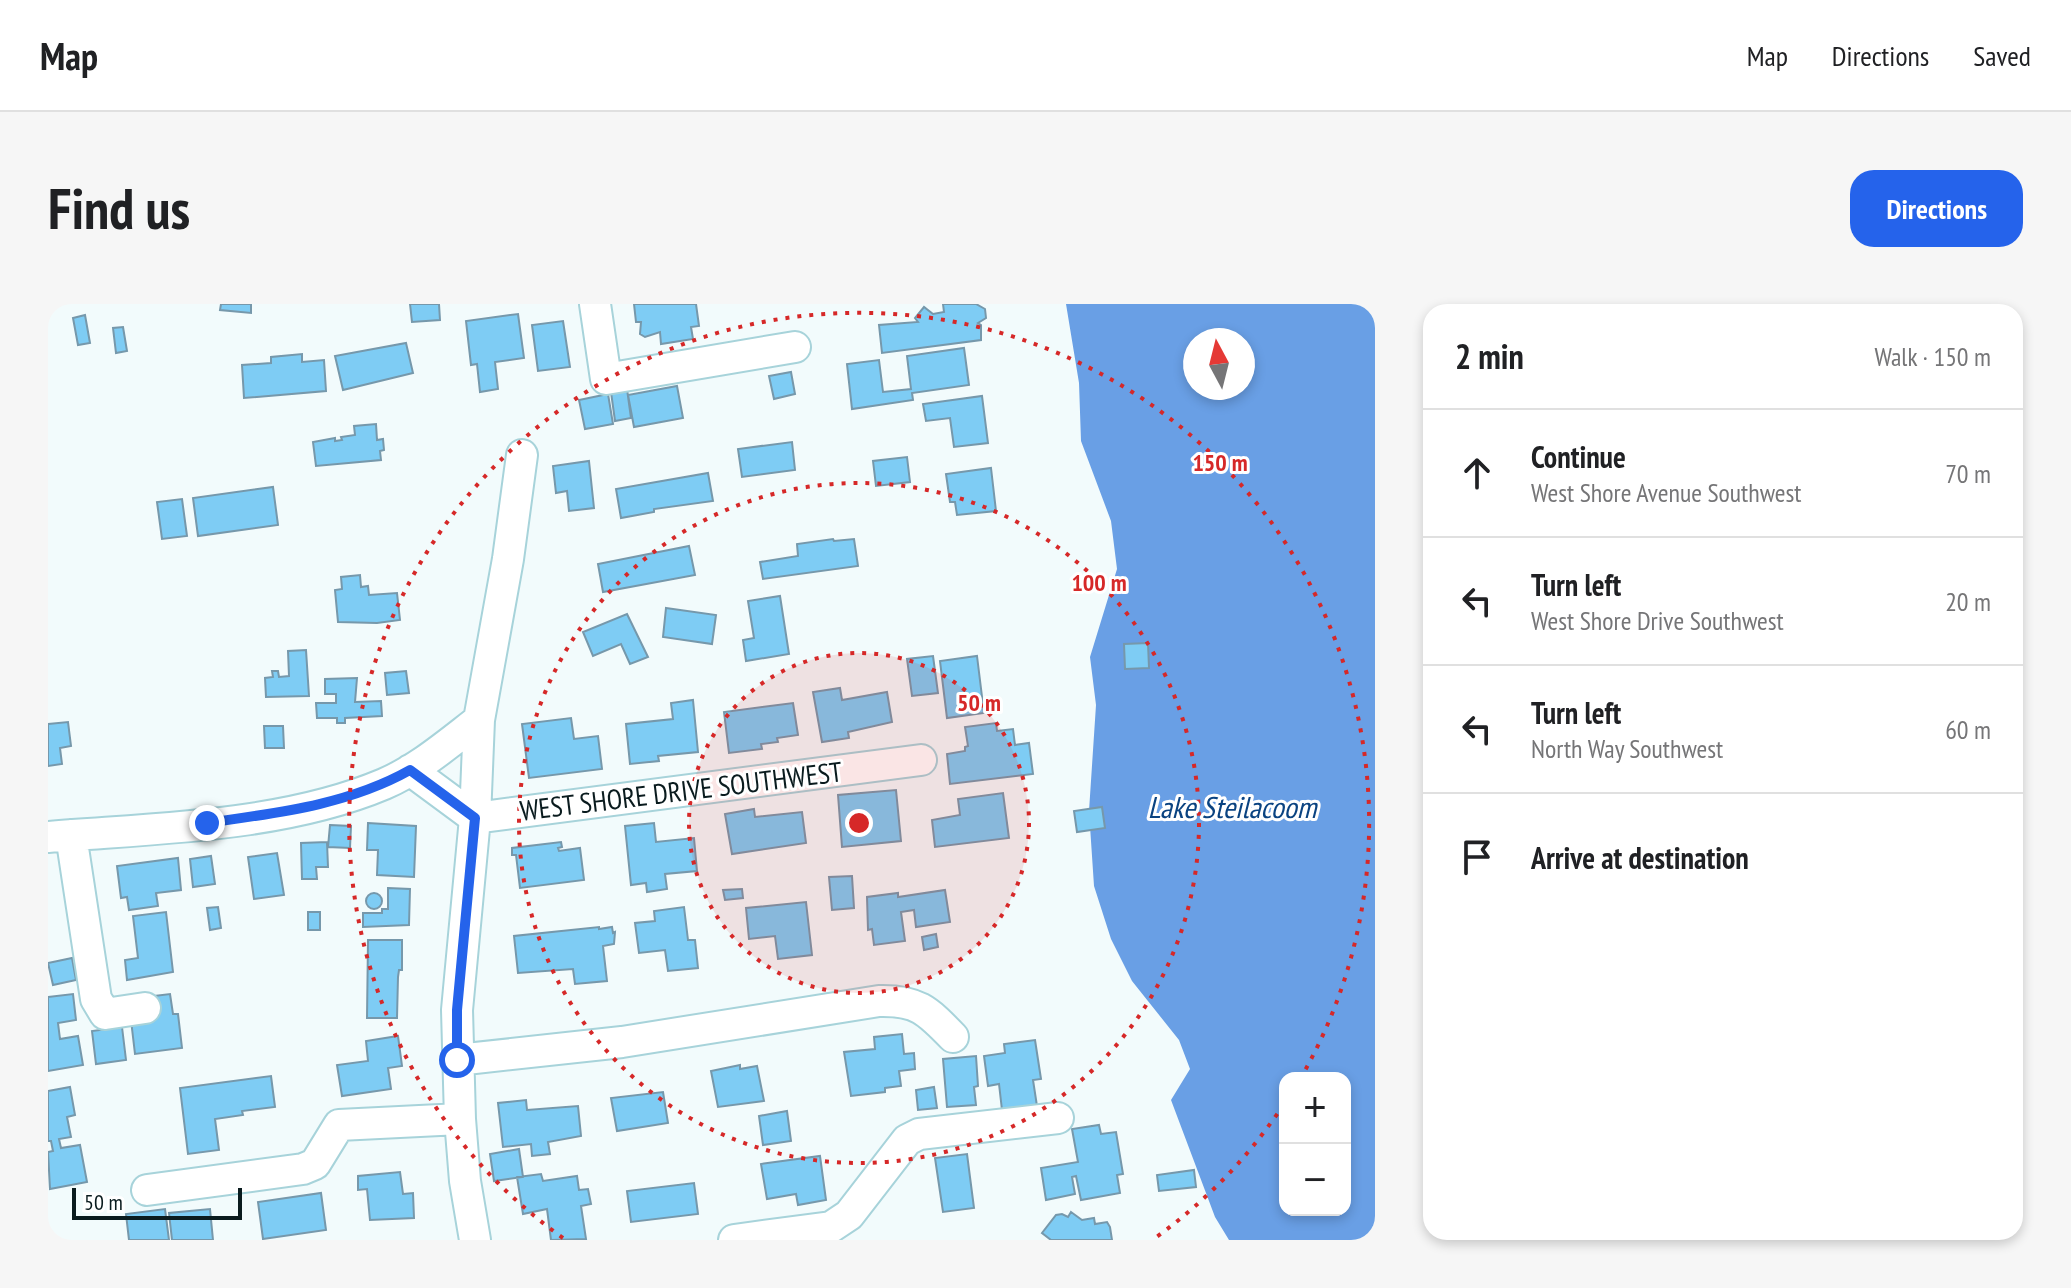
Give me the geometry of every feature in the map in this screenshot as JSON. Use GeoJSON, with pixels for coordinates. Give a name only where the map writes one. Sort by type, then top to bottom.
{"type":"FeatureCollection","features":[{"type":"Feature","properties":{"kind":"street"},"geometry":{"type":"LineString","coordinates":[[595,304],[606,379],[795,347]]}},
{"type":"Feature","properties":{"kind":"street"},"geometry":{"type":"LineString","coordinates":[[475,1240],[465,1181],[460,1119],[457,1010],[475,818],[479,720],[503,588],[522,455]]}},
{"type":"Feature","properties":{"kind":"street"},"geometry":{"type":"LineString","coordinates":[[145,1008],[105,1014],[96,999],[60,836],[207,823],[332,801],[385,784],[427,760],[479,720]]}},
{"type":"Feature","properties":{"kind":"street","name":"WEST SHORE DRIVE SOUTHWEST"},"geometry":{"type":"LineString","coordinates":[[475,818],[921,760]]}},
{"type":"Feature","properties":{"kind":"street"},"geometry":{"type":"LineString","coordinates":[[410,770],[475,818]]}},
{"type":"Feature","properties":{"kind":"street"},"geometry":{"type":"LineString","coordinates":[[457,1060],[622,1042],[879,1001],[901,1001],[920,1006],[953,1037]]}},
{"type":"Feature","properties":{"kind":"street"},"geometry":{"type":"LineString","coordinates":[[734,1240],[831,1227],[849,1215],[907,1140],[919,1134],[1058,1118]]}},
{"type":"Feature","properties":{"kind":"street"},"geometry":{"type":"LineString","coordinates":[[147,1190],[303,1169],[315,1164],[339,1125],[460,1119]]}},
{"type":"Feature","properties":{"kind":"water","name":"Lake Steilacoom"},"geometry":{"type":"Polygon","coordinates":[[[1066,304],[1375,304],[1375,1240],[1229,1240],[1215,1217],[1171,1100],[1190,1069],[1179,1040],[1132,981],[1111,939],[1094,886],[1089,811],[1096,705],[1090,657],[1117,569],[1111,521],[1081,441],[1079,383],[1066,304]]]}},
{"type":"Feature","properties":{"kind":"building"},"geometry":{"type":"Polygon","coordinates":[[[221,304],[251,304],[251,313],[220,310],[221,304]]]}},
{"type":"Feature","properties":{"kind":"building"},"geometry":{"type":"Polygon","coordinates":[[[410,304],[439,304],[440,320],[412,322],[410,304]]]}},
{"type":"Feature","properties":{"kind":"building"},"geometry":{"type":"Polygon","coordinates":[[[634,304],[696,304],[699,326],[691,327],[693,339],[661,344],[660,332],[645,337],[640,334],[641,322],[636,322],[634,304]]]}},
{"type":"Feature","properties":{"kind":"building"},"geometry":{"type":"Polygon","coordinates":[[[943,304],[976,304],[985,309],[986,318],[978,323],[981,325],[981,340],[882,353],[879,325],[918,322],[915,318],[924,307],[933,314],[944,312],[943,304]]]}},
{"type":"Feature","properties":{"kind":"building"},"geometry":{"type":"Polygon","coordinates":[[[518,314],[524,358],[495,362],[498,389],[480,392],[477,364],[471,365],[466,321],[518,314]]]}},
{"type":"Feature","properties":{"kind":"building"},"geometry":{"type":"Polygon","coordinates":[[[85,315],[90,343],[78,345],[73,318],[85,315]]]}},
{"type":"Feature","properties":{"kind":"building"},"geometry":{"type":"Polygon","coordinates":[[[563,321],[570,367],[538,371],[532,325],[563,321]]]}},
{"type":"Feature","properties":{"kind":"building"},"geometry":{"type":"Polygon","coordinates":[[[123,327],[127,351],[116,353],[113,328],[123,327]]]}},
{"type":"Feature","properties":{"kind":"building"},"geometry":{"type":"Polygon","coordinates":[[[406,343],[413,373],[343,390],[335,356],[406,343]]]}},
{"type":"Feature","properties":{"kind":"building"},"geometry":{"type":"Polygon","coordinates":[[[964,348],[969,385],[912,393],[913,400],[852,409],[847,364],[879,360],[883,392],[911,389],[907,356],[964,348]]]}},
{"type":"Feature","properties":{"kind":"building"},"geometry":{"type":"Polygon","coordinates":[[[302,354],[302,362],[324,360],[326,391],[244,398],[242,365],[271,363],[271,357],[302,354]]]}},
{"type":"Feature","properties":{"kind":"building"},"geometry":{"type":"Polygon","coordinates":[[[791,372],[795,394],[774,399],[769,376],[791,372]]]}},
{"type":"Feature","properties":{"kind":"building"},"geometry":{"type":"Polygon","coordinates":[[[677,386],[683,418],[634,427],[628,395],[677,386]]]}},
{"type":"Feature","properties":{"kind":"building"},"geometry":{"type":"Polygon","coordinates":[[[627,389],[631,418],[615,421],[611,392],[627,389]]]}},
{"type":"Feature","properties":{"kind":"building"},"geometry":{"type":"Polygon","coordinates":[[[608,394],[613,424],[585,429],[579,400],[608,394]]]}},
{"type":"Feature","properties":{"kind":"building"},"geometry":{"type":"Polygon","coordinates":[[[982,396],[988,443],[954,447],[950,418],[926,421],[923,404],[982,396]]]}},
{"type":"Feature","properties":{"kind":"building"},"geometry":{"type":"Polygon","coordinates":[[[376,424],[377,440],[383,439],[381,460],[316,466],[313,442],[335,438],[335,441],[342,440],[341,437],[355,435],[354,426],[376,424]]]}},
{"type":"Feature","properties":{"kind":"building"},"geometry":{"type":"Polygon","coordinates":[[[792,442],[795,470],[742,477],[738,449],[792,442]]]}},
{"type":"Feature","properties":{"kind":"building"},"geometry":{"type":"Polygon","coordinates":[[[907,457],[910,482],[876,486],[873,461],[907,457]]]}},
{"type":"Feature","properties":{"kind":"building"},"geometry":{"type":"Polygon","coordinates":[[[589,461],[594,508],[569,511],[567,491],[556,493],[553,466],[589,461]]]}},
{"type":"Feature","properties":{"kind":"building"},"geometry":{"type":"Polygon","coordinates":[[[991,468],[996,511],[957,515],[955,502],[950,502],[946,474],[991,468]]]}},
{"type":"Feature","properties":{"kind":"building"},"geometry":{"type":"Polygon","coordinates":[[[708,473],[713,501],[654,509],[654,512],[621,518],[616,489],[708,473]]]}},
{"type":"Feature","properties":{"kind":"building"},"geometry":{"type":"Polygon","coordinates":[[[273,487],[278,525],[198,536],[193,498],[273,487]]]}},
{"type":"Feature","properties":{"kind":"building"},"geometry":{"type":"Polygon","coordinates":[[[182,499],[187,536],[162,539],[157,502],[182,499]]]}},
{"type":"Feature","properties":{"kind":"building"},"geometry":{"type":"Polygon","coordinates":[[[854,539],[858,566],[763,579],[760,562],[798,556],[797,544],[854,539]]]}},
{"type":"Feature","properties":{"kind":"building"},"geometry":{"type":"Polygon","coordinates":[[[689,546],[695,575],[603,592],[598,564],[689,546]]]}},
{"type":"Feature","properties":{"kind":"building"},"geometry":{"type":"Polygon","coordinates":[[[360,575],[361,587],[368,586],[369,595],[397,593],[400,620],[338,622],[335,590],[342,589],[341,577],[360,575]]]}},
{"type":"Feature","properties":{"kind":"building"},"geometry":{"type":"Polygon","coordinates":[[[780,596],[789,654],[746,661],[743,640],[754,638],[748,601],[780,596]]]}},
{"type":"Feature","properties":{"kind":"building"},"geometry":{"type":"Polygon","coordinates":[[[666,608],[716,615],[712,644],[663,637],[666,608]]]}},
{"type":"Feature","properties":{"kind":"building"},"geometry":{"type":"Polygon","coordinates":[[[627,614],[648,657],[630,664],[621,644],[593,656],[583,632],[627,614]]]}},
{"type":"Feature","properties":{"kind":"building"},"geometry":{"type":"Polygon","coordinates":[[[1148,643],[1149,668],[1125,669],[1124,644],[1148,643]]]}},
{"type":"Feature","properties":{"kind":"building"},"geometry":{"type":"Polygon","coordinates":[[[306,650],[309,696],[266,697],[265,678],[273,677],[272,671],[278,671],[279,677],[289,676],[288,651],[306,650]]]}},
{"type":"Feature","properties":{"kind":"building"},"geometry":{"type":"Polygon","coordinates":[[[933,656],[938,693],[912,696],[907,659],[933,656]]]}},
{"type":"Feature","properties":{"kind":"building"},"geometry":{"type":"Polygon","coordinates":[[[977,656],[984,713],[947,718],[940,661],[977,656]]]}},
{"type":"Feature","properties":{"kind":"building"},"geometry":{"type":"Polygon","coordinates":[[[406,671],[409,693],[387,695],[385,673],[406,671]]]}},
{"type":"Feature","properties":{"kind":"building"},"geometry":{"type":"Polygon","coordinates":[[[357,678],[355,702],[381,701],[382,716],[345,718],[345,723],[337,723],[337,718],[317,718],[316,703],[336,703],[336,694],[325,694],[325,679],[357,678]]]}},
{"type":"Feature","properties":{"kind":"building"},"geometry":{"type":"Polygon","coordinates":[[[840,688],[842,700],[887,692],[892,722],[848,732],[849,738],[822,742],[813,692],[840,688]]]}},
{"type":"Feature","properties":{"kind":"building"},"geometry":{"type":"Polygon","coordinates":[[[693,700],[698,752],[658,756],[659,761],[630,764],[626,724],[673,719],[671,703],[693,700]]]}},
{"type":"Feature","properties":{"kind":"building"},"geometry":{"type":"Polygon","coordinates":[[[793,703],[798,735],[761,744],[762,749],[729,753],[724,712],[793,703]]]}},
{"type":"Feature","properties":{"kind":"building"},"geometry":{"type":"Polygon","coordinates":[[[571,718],[574,739],[598,736],[602,769],[529,778],[522,724],[571,718]]]}},
{"type":"Feature","properties":{"kind":"building"},"geometry":{"type":"Polygon","coordinates":[[[68,722],[71,746],[60,748],[62,764],[48,766],[48,724],[68,722]]]}},
{"type":"Feature","properties":{"kind":"building"},"geometry":{"type":"Polygon","coordinates":[[[996,723],[997,731],[1013,729],[1015,745],[1029,743],[1033,774],[950,784],[947,754],[965,751],[968,746],[965,727],[996,723]]]}},
{"type":"Feature","properties":{"kind":"building"},"geometry":{"type":"Polygon","coordinates":[[[264,726],[283,726],[284,748],[265,748],[264,726]]]}},
{"type":"Feature","properties":{"kind":"building"},"geometry":{"type":"Polygon","coordinates":[[[896,790],[901,841],[842,847],[838,795],[896,790]]]}},
{"type":"Feature","properties":{"kind":"building"},"geometry":{"type":"Polygon","coordinates":[[[1003,793],[1009,838],[935,847],[932,820],[960,815],[958,799],[1003,793]]]}},
{"type":"Feature","properties":{"kind":"building"},"geometry":{"type":"Polygon","coordinates":[[[1102,807],[1105,828],[1077,832],[1074,811],[1102,807]]]}},
{"type":"Feature","properties":{"kind":"building"},"geometry":{"type":"Polygon","coordinates":[[[754,809],[755,817],[802,812],[806,843],[732,854],[725,814],[754,809]]]}},
{"type":"Feature","properties":{"kind":"building"},"geometry":{"type":"Polygon","coordinates":[[[368,823],[416,826],[414,877],[377,875],[378,850],[367,850],[368,823]]]}},
{"type":"Feature","properties":{"kind":"building"},"geometry":{"type":"Polygon","coordinates":[[[654,823],[656,842],[694,838],[697,871],[665,874],[667,889],[647,892],[646,883],[631,885],[625,826],[654,823]]]}},
{"type":"Feature","properties":{"kind":"building"},"geometry":{"type":"Polygon","coordinates":[[[330,825],[351,826],[350,848],[328,847],[330,825]]]}},
{"type":"Feature","properties":{"kind":"building"},"geometry":{"type":"Polygon","coordinates":[[[327,842],[328,867],[316,867],[317,879],[302,879],[301,843],[327,842]]]}},
{"type":"Feature","properties":{"kind":"building"},"geometry":{"type":"Polygon","coordinates":[[[561,842],[559,851],[580,848],[584,880],[520,888],[516,855],[512,855],[512,848],[561,842]]]}},
{"type":"Feature","properties":{"kind":"building"},"geometry":{"type":"Polygon","coordinates":[[[277,853],[284,895],[254,899],[248,857],[277,853]]]}},
{"type":"Feature","properties":{"kind":"building"},"geometry":{"type":"Polygon","coordinates":[[[211,856],[215,884],[193,887],[190,859],[211,856]]]}},
{"type":"Feature","properties":{"kind":"building"},"geometry":{"type":"Polygon","coordinates":[[[178,858],[181,890],[156,893],[158,906],[129,910],[127,897],[121,898],[117,866],[178,858]]]}},
{"type":"Feature","properties":{"kind":"building"},"geometry":{"type":"Polygon","coordinates":[[[852,876],[854,908],[832,910],[829,877],[852,876]]]}},
{"type":"Feature","properties":{"kind":"building"},"geometry":{"type":"Polygon","coordinates":[[[388,888],[410,889],[409,925],[363,927],[363,913],[382,913],[382,909],[388,909],[388,888]]]}},
{"type":"Feature","properties":{"kind":"building"},"geometry":{"type":"Polygon","coordinates":[[[742,889],[743,898],[725,900],[723,890],[742,889]]]}},
{"type":"Feature","properties":{"kind":"building"},"geometry":{"type":"Polygon","coordinates":[[[945,890],[950,922],[916,927],[914,910],[901,912],[905,941],[874,945],[872,929],[868,930],[867,897],[898,893],[898,897],[945,890]]]}},
{"type":"Feature","properties":{"kind":"building"},"geometry":{"type":"Polygon","coordinates":[[[374,893],[380,895],[380,907],[374,909],[368,907],[366,901],[368,895],[374,893]]]}},
{"type":"Feature","properties":{"kind":"building"},"geometry":{"type":"Polygon","coordinates":[[[806,902],[812,955],[778,959],[775,936],[749,939],[746,908],[806,902]]]}},
{"type":"Feature","properties":{"kind":"building"},"geometry":{"type":"Polygon","coordinates":[[[218,907],[221,928],[210,930],[207,908],[218,907]]]}},
{"type":"Feature","properties":{"kind":"building"},"geometry":{"type":"Polygon","coordinates":[[[684,907],[688,940],[695,940],[698,968],[668,971],[665,950],[639,953],[635,923],[655,921],[654,911],[684,907]]]}},
{"type":"Feature","properties":{"kind":"building"},"geometry":{"type":"Polygon","coordinates":[[[166,912],[173,972],[127,980],[125,960],[138,958],[133,916],[166,912]]]}},
{"type":"Feature","properties":{"kind":"building"},"geometry":{"type":"Polygon","coordinates":[[[308,912],[320,912],[320,930],[308,930],[308,912]]]}},
{"type":"Feature","properties":{"kind":"building"},"geometry":{"type":"Polygon","coordinates":[[[612,927],[615,932],[614,944],[603,946],[607,981],[575,984],[573,969],[518,973],[514,936],[612,927]]]}},
{"type":"Feature","properties":{"kind":"building"},"geometry":{"type":"Polygon","coordinates":[[[936,934],[938,947],[924,950],[922,937],[936,934]]]}},
{"type":"Feature","properties":{"kind":"building"},"geometry":{"type":"Polygon","coordinates":[[[368,940],[402,940],[397,1018],[367,1018],[368,940]]]}},
{"type":"Feature","properties":{"kind":"building"},"geometry":{"type":"Polygon","coordinates":[[[72,958],[76,980],[53,985],[48,963],[72,958]]]}},
{"type":"Feature","properties":{"kind":"building"},"geometry":{"type":"Polygon","coordinates":[[[73,994],[76,1020],[58,1023],[60,1039],[78,1036],[83,1065],[48,1071],[48,997],[73,994]]]}},
{"type":"Feature","properties":{"kind":"building"},"geometry":{"type":"Polygon","coordinates":[[[170,994],[173,1014],[178,1014],[182,1048],[135,1054],[131,1020],[146,997],[170,994]]]}},
{"type":"Feature","properties":{"kind":"building"},"geometry":{"type":"Polygon","coordinates":[[[122,1027],[126,1060],[96,1064],[92,1031],[122,1027]]]}},
{"type":"Feature","properties":{"kind":"building"},"geometry":{"type":"Polygon","coordinates":[[[902,1034],[904,1054],[914,1053],[915,1069],[899,1071],[901,1086],[885,1088],[885,1092],[851,1096],[844,1052],[875,1049],[874,1037],[902,1034]]]}},
{"type":"Feature","properties":{"kind":"building"},"geometry":{"type":"Polygon","coordinates":[[[398,1036],[402,1066],[388,1068],[391,1089],[342,1096],[337,1065],[368,1061],[366,1041],[398,1036]]]}},
{"type":"Feature","properties":{"kind":"building"},"geometry":{"type":"Polygon","coordinates":[[[1035,1040],[1041,1079],[1033,1080],[1037,1106],[1002,1110],[999,1084],[988,1086],[984,1056],[1005,1053],[1004,1044],[1035,1040]]]}},
{"type":"Feature","properties":{"kind":"building"},"geometry":{"type":"Polygon","coordinates":[[[976,1056],[976,1105],[947,1107],[943,1059],[976,1056]]]}},
{"type":"Feature","properties":{"kind":"building"},"geometry":{"type":"Polygon","coordinates":[[[740,1065],[740,1069],[757,1066],[764,1101],[718,1107],[711,1071],[740,1065]]]}},
{"type":"Feature","properties":{"kind":"building"},"geometry":{"type":"Polygon","coordinates":[[[271,1076],[275,1107],[242,1111],[243,1115],[215,1119],[219,1150],[188,1154],[180,1088],[271,1076]]]}},
{"type":"Feature","properties":{"kind":"building"},"geometry":{"type":"Polygon","coordinates":[[[70,1087],[75,1115],[67,1117],[71,1137],[59,1139],[61,1148],[80,1145],[87,1182],[50,1189],[48,1152],[53,1151],[51,1141],[48,1141],[48,1091],[70,1087]]]}},
{"type":"Feature","properties":{"kind":"building"},"geometry":{"type":"Polygon","coordinates":[[[934,1087],[937,1108],[918,1110],[916,1090],[934,1087]]]}},
{"type":"Feature","properties":{"kind":"building"},"geometry":{"type":"Polygon","coordinates":[[[663,1092],[668,1123],[617,1131],[611,1098],[663,1092]]]}},
{"type":"Feature","properties":{"kind":"building"},"geometry":{"type":"Polygon","coordinates":[[[526,1100],[527,1110],[578,1106],[581,1136],[548,1142],[550,1154],[532,1156],[531,1144],[503,1147],[498,1103],[526,1100]]]}},
{"type":"Feature","properties":{"kind":"building"},"geometry":{"type":"Polygon","coordinates":[[[787,1111],[791,1141],[763,1145],[759,1116],[787,1111]]]}},
{"type":"Feature","properties":{"kind":"building"},"geometry":{"type":"Polygon","coordinates":[[[1099,1125],[1101,1134],[1116,1132],[1123,1174],[1117,1175],[1120,1193],[1081,1200],[1076,1176],[1072,1177],[1075,1194],[1046,1200],[1041,1168],[1078,1162],[1072,1129],[1099,1125]]]}},
{"type":"Feature","properties":{"kind":"building"},"geometry":{"type":"Polygon","coordinates":[[[519,1149],[523,1177],[494,1181],[490,1154],[519,1149]]]}},
{"type":"Feature","properties":{"kind":"building"},"geometry":{"type":"Polygon","coordinates":[[[967,1154],[974,1208],[943,1212],[935,1158],[967,1154]]]}},
{"type":"Feature","properties":{"kind":"building"},"geometry":{"type":"Polygon","coordinates":[[[820,1156],[826,1200],[798,1205],[796,1194],[767,1199],[761,1164],[820,1156]]]}},
{"type":"Feature","properties":{"kind":"building"},"geometry":{"type":"Polygon","coordinates":[[[1194,1170],[1196,1187],[1159,1191],[1157,1175],[1194,1170]]]}},
{"type":"Feature","properties":{"kind":"building"},"geometry":{"type":"Polygon","coordinates":[[[400,1172],[403,1194],[413,1193],[414,1218],[370,1220],[367,1189],[358,1190],[358,1176],[400,1172]]]}},
{"type":"Feature","properties":{"kind":"building"},"geometry":{"type":"Polygon","coordinates":[[[541,1174],[543,1181],[577,1176],[579,1190],[588,1189],[591,1204],[581,1206],[586,1239],[551,1240],[547,1209],[523,1214],[517,1177],[541,1174]]]}},
{"type":"Feature","properties":{"kind":"building"},"geometry":{"type":"Polygon","coordinates":[[[694,1183],[698,1214],[631,1222],[627,1191],[694,1183]]]}},
{"type":"Feature","properties":{"kind":"building"},"geometry":{"type":"Polygon","coordinates":[[[321,1193],[326,1230],[263,1239],[258,1202],[321,1193]]]}},
{"type":"Feature","properties":{"kind":"building"},"geometry":{"type":"Polygon","coordinates":[[[165,1209],[169,1240],[129,1240],[126,1214],[165,1209]]]}},
{"type":"Feature","properties":{"kind":"building"},"geometry":{"type":"Polygon","coordinates":[[[210,1209],[213,1240],[172,1240],[169,1213],[210,1209]]]}},
{"type":"Feature","properties":{"kind":"building"},"geometry":{"type":"Polygon","coordinates":[[[1071,1212],[1082,1220],[1094,1218],[1095,1224],[1107,1222],[1112,1240],[1051,1240],[1042,1233],[1056,1215],[1068,1217],[1071,1212]]]}},
{"type":"Feature","properties":{"kind":"route"},"geometry":{"type":"LineString","coordinates":[[207,823],[332,801],[385,784],[410,770],[475,818],[457,1010],[457,1060]]}}]}
